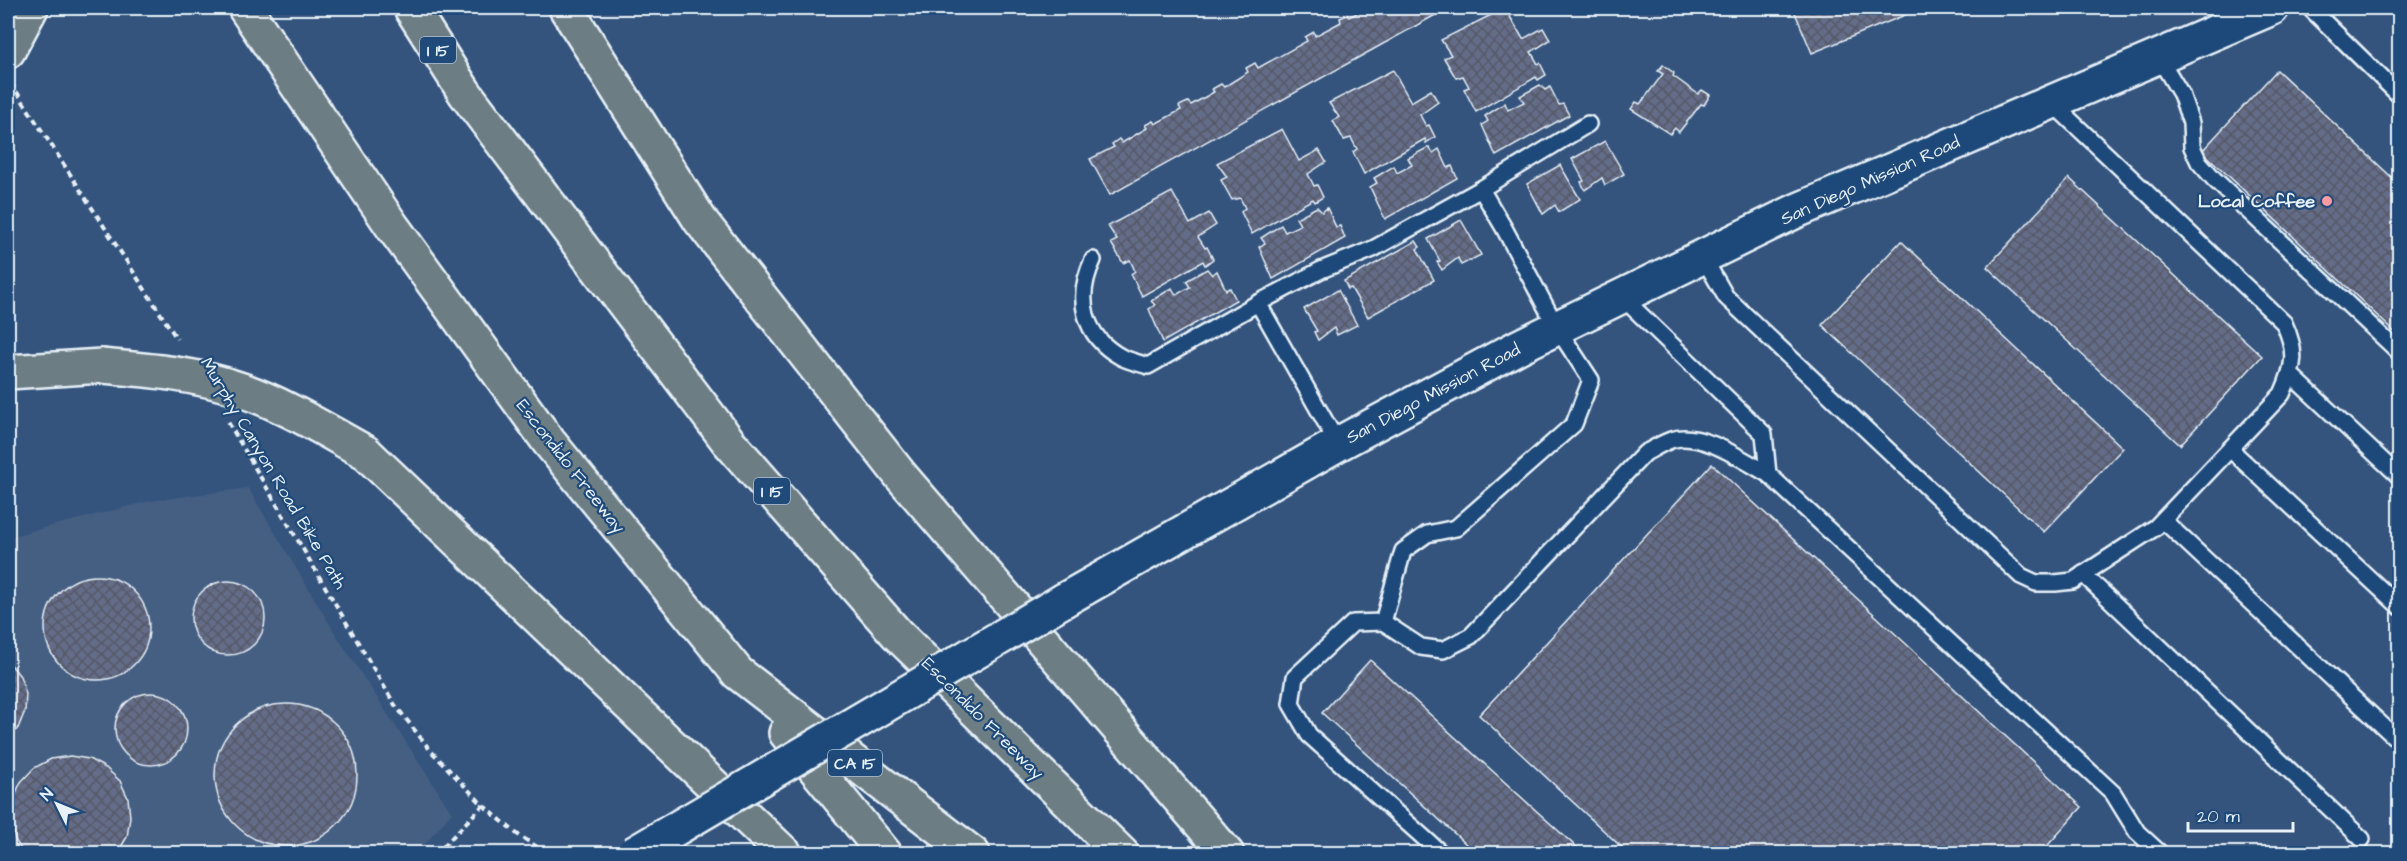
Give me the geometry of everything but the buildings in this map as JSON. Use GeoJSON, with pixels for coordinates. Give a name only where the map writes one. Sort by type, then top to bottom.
{"type":"FeatureCollection","features":[{"type":"Feature","properties":{"kind":"highway"},"geometry":{"type":"LineString","coordinates":[[8,51],[31,8]]}},
{"type":"Feature","properties":{"kind":"highway","name":"Escondido Freeway"},"geometry":{"type":"LineString","coordinates":[[245,8],[392,226],[543,433],[738,673],[973,854]]}},
{"type":"Feature","properties":{"kind":"highway","name":"Escondido Freeway"},"geometry":{"type":"LineString","coordinates":[[411,8],[465,93],[728,441],[897,634],[1122,854]]}},
{"type":"Feature","properties":{"kind":"highway"},"geometry":{"type":"LineString","coordinates":[[424,8],[465,93]]}},
{"type":"Feature","properties":{"kind":"highway"},"geometry":{"type":"LineString","coordinates":[[566,8],[700,220],[901,476],[1227,854]]}},
{"type":"Feature","properties":{"kind":"highway"},"geometry":{"type":"LineString","coordinates":[[8,372],[102,366],[168,372],[241,389],[301,416],[364,452],[785,854]]}},
{"type":"Feature","properties":{"kind":"highway"},"geometry":{"type":"LineString","coordinates":[[738,673],[885,854]]}},
{"type":"Feature","properties":{"kind":"main road","name":"San Diego Mission Road"},"geometry":{"type":"LineString","coordinates":[[633,854],[1064,600],[1338,444],[1557,328],[1796,211],[2272,8]]}},
{"type":"Feature","properties":{"kind":"lane"},"geometry":{"type":"LineString","coordinates":[[2310,8],[2400,96]]}},
{"type":"Feature","properties":{"kind":"lane"},"geometry":{"type":"LineString","coordinates":[[2158,56],[2181,94],[2191,123],[2192,147],[2199,162],[2214,179],[2400,353]]}},
{"type":"Feature","properties":{"kind":"lane"},"geometry":{"type":"LineString","coordinates":[[2384,81],[2400,75]]}},
{"type":"Feature","properties":{"kind":"lane"},"geometry":{"type":"LineString","coordinates":[[1703,257],[1726,297],[2021,576],[2036,583],[2055,584],[2073,581],[2156,527],[2163,520],[2282,394],[2290,375],[2294,356],[2292,341],[2284,323],[2051,102]]}},
{"type":"Feature","properties":{"kind":"lane"},"geometry":{"type":"LineString","coordinates":[[1093,260],[1085,276],[1084,315],[1098,339],[1121,357],[1148,366],[1321,270],[1373,249],[1481,189],[1588,124]]}},
{"type":"Feature","properties":{"kind":"lane"},"geometry":{"type":"LineString","coordinates":[[1383,622],[1403,551],[1427,534],[1456,528],[1574,424],[1592,380],[1557,328],[1481,189]]}},
{"type":"Feature","properties":{"kind":"lane"},"geometry":{"type":"LineString","coordinates":[[1621,296],[1764,434],[1768,474]]}},
{"type":"Feature","properties":{"kind":"lane"},"geometry":{"type":"LineString","coordinates":[[1258,303],[1338,444]]}},
{"type":"Feature","properties":{"kind":"lane"},"geometry":{"type":"LineString","coordinates":[[2290,375],[2400,477]]}},
{"type":"Feature","properties":{"kind":"lane"},"geometry":{"type":"LineString","coordinates":[[1442,854],[1309,735],[1291,704],[1295,677],[1353,623],[1383,622],[1421,647],[1443,650],[1471,636],[1645,453],[1672,440],[1697,440],[1729,452],[1768,474],[2114,794],[2137,832],[2161,854]]}},
{"type":"Feature","properties":{"kind":"lane"},"geometry":{"type":"LineString","coordinates":[[2230,448],[2400,607]]}},
{"type":"Feature","properties":{"kind":"lane"},"geometry":{"type":"LineString","coordinates":[[2163,520],[2400,742]]}},
{"type":"Feature","properties":{"kind":"lane"},"geometry":{"type":"LineString","coordinates":[[2083,574],[2362,839]]}},
{"type":"Feature","properties":{"kind":"path"},"geometry":{"type":"LineString","coordinates":[[8,78],[178,341]]}},
{"type":"Feature","properties":{"kind":"path","name":"Murphy Canyon Road Bike Path"},"geometry":{"type":"LineString","coordinates":[[222,412],[395,705],[431,751],[483,805],[517,834],[548,854]]}},
{"type":"Feature","properties":{"kind":"path"},"geometry":{"type":"LineString","coordinates":[[436,854],[483,805]]}},
{"type":"Feature","properties":{"kind":"shaded area"},"geometry":{"type":"Polygon","coordinates":[[[248,488],[335,633],[452,813],[417,853],[8,854],[8,537],[150,501],[248,488]]]}},
{"type":"Feature","properties":{"kind":"place","name":"Local Coffee"},"geometry":{"type":"Point","coordinates":[2327,201]}}]}
